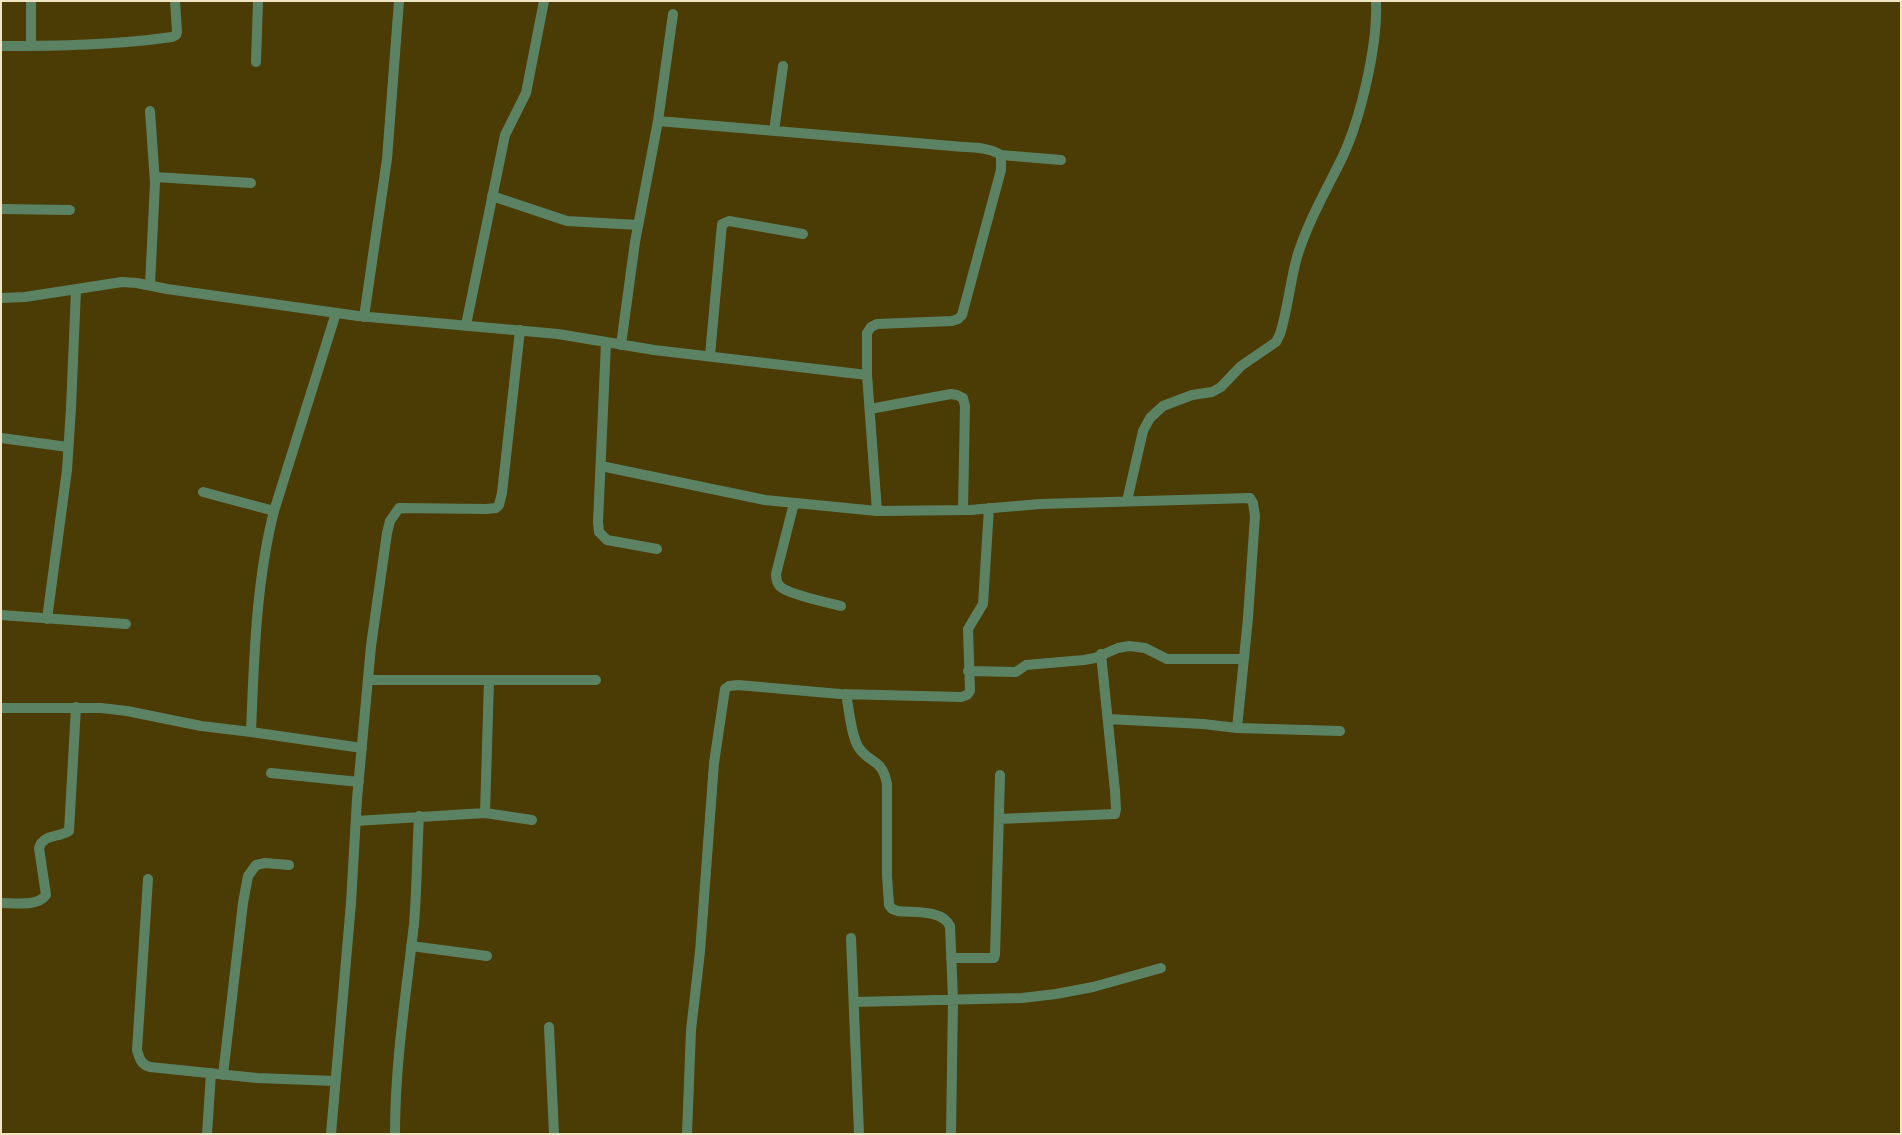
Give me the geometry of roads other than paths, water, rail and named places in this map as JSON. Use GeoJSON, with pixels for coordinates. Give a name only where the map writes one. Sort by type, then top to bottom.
{"type":"FeatureCollection","features":[{"type":"Feature","properties":{"kind":"street"},"geometry":{"type":"LineString","coordinates":[[31,1],[31,46]]}},
{"type":"Feature","properties":{"kind":"street"},"geometry":{"type":"LineString","coordinates":[[1,46],[136,42],[176,36],[176,1]]}},
{"type":"Feature","properties":{"kind":"street"},"geometry":{"type":"LineString","coordinates":[[256,62],[258,1]]}},
{"type":"Feature","properties":{"kind":"street"},"geometry":{"type":"LineString","coordinates":[[364,317],[387,158],[400,1]]}},
{"type":"Feature","properties":{"kind":"street"},"geometry":{"type":"LineString","coordinates":[[466,325],[505,135],[526,93],[544,1]]}},
{"type":"Feature","properties":{"kind":"street"},"geometry":{"type":"LineString","coordinates":[[1127,501],[1143,431],[1150,418],[1163,406],[1192,395],[1212,392],[1221,387],[1241,366],[1276,342],[1280,334],[1298,256],[1320,200],[1344,154],[1358,116],[1375,33],[1376,1]]}},
{"type":"Feature","properties":{"kind":"street"},"geometry":{"type":"LineString","coordinates":[[622,345],[638,225],[658,121],[673,14]]}},
{"type":"Feature","properties":{"kind":"street"},"geometry":{"type":"LineString","coordinates":[[774,131],[782,66]]}},
{"type":"Feature","properties":{"kind":"street"},"geometry":{"type":"LineString","coordinates":[[150,110],[155,177],[150,285]]}},
{"type":"Feature","properties":{"kind":"street"},"geometry":{"type":"LineString","coordinates":[[658,121],[968,148],[996,152],[1001,155],[1061,160]]}},
{"type":"Feature","properties":{"kind":"street"},"geometry":{"type":"LineString","coordinates":[[877,511],[867,375],[867,333],[871,327],[877,324],[952,321],[962,315],[1001,170],[1001,155]]}},
{"type":"Feature","properties":{"kind":"street"},"geometry":{"type":"LineString","coordinates":[[155,177],[251,183]]}},
{"type":"Feature","properties":{"kind":"street"},"geometry":{"type":"LineString","coordinates":[[492,196],[567,221],[638,225]]}},
{"type":"Feature","properties":{"kind":"street"},"geometry":{"type":"LineString","coordinates":[[1,209],[70,210]]}},
{"type":"Feature","properties":{"kind":"street"},"geometry":{"type":"LineString","coordinates":[[710,355],[722,224],[730,221],[804,234]]}},
{"type":"Feature","properties":{"kind":"street"},"geometry":{"type":"LineString","coordinates":[[1,298],[25,297],[122,282],[364,317],[558,334],[606,343],[867,375]]}},
{"type":"Feature","properties":{"kind":"street"},"geometry":{"type":"LineString","coordinates":[[47,619],[67,470],[76,290]]}},
{"type":"Feature","properties":{"kind":"street"},"geometry":{"type":"LineString","coordinates":[[251,732],[254,654],[266,542],[336,313]]}},
{"type":"Feature","properties":{"kind":"street"},"geometry":{"type":"LineString","coordinates":[[331,1134],[368,680],[387,533],[394,513],[399,508],[486,509],[496,508],[499,505],[502,493],[520,330]]}},
{"type":"Feature","properties":{"kind":"street"},"geometry":{"type":"LineString","coordinates":[[606,343],[599,532],[607,540],[657,549]]}},
{"type":"Feature","properties":{"kind":"street"},"geometry":{"type":"LineString","coordinates":[[870,409],[951,394],[957,394],[963,398],[965,406],[963,510]]}},
{"type":"Feature","properties":{"kind":"street"},"geometry":{"type":"LineString","coordinates":[[1,438],[68,447]]}},
{"type":"Feature","properties":{"kind":"street"},"geometry":{"type":"LineString","coordinates":[[602,466],[765,500],[877,511],[963,510],[1040,504],[1250,498],[1253,503],[1255,516],[1237,728]]}},
{"type":"Feature","properties":{"kind":"street"},"geometry":{"type":"LineString","coordinates":[[203,492],[274,511]]}},
{"type":"Feature","properties":{"kind":"street"},"geometry":{"type":"LineString","coordinates":[[794,503],[776,580],[781,587],[790,591],[841,606]]}},
{"type":"Feature","properties":{"kind":"street"},"geometry":{"type":"LineString","coordinates":[[687,1134],[691,1030],[700,952],[714,763],[724,690],[729,686],[738,685],[846,694],[961,697],[967,695],[970,691],[968,629],[983,604],[989,508]]}},
{"type":"Feature","properties":{"kind":"street"},"geometry":{"type":"LineString","coordinates":[[1,615],[126,624]]}},
{"type":"Feature","properties":{"kind":"street"},"geometry":{"type":"LineString","coordinates":[[968,671],[1016,672],[1031,664],[1084,660],[1118,648],[1136,646],[1152,650],[1167,659],[1244,660]]}},
{"type":"Feature","properties":{"kind":"street"},"geometry":{"type":"LineString","coordinates":[[999,819],[1114,814],[1116,808],[1115,791],[1102,654]]}},
{"type":"Feature","properties":{"kind":"street"},"geometry":{"type":"LineString","coordinates":[[368,680],[596,680]]}},
{"type":"Feature","properties":{"kind":"street"},"geometry":{"type":"LineString","coordinates":[[484,813],[489,680]]}},
{"type":"Feature","properties":{"kind":"street"},"geometry":{"type":"LineString","coordinates":[[846,694],[855,742],[859,749],[885,772],[887,784],[887,876],[889,905],[892,909],[898,911],[938,915],[947,920],[950,926],[953,999],[951,1134]]}},
{"type":"Feature","properties":{"kind":"street"},"geometry":{"type":"LineString","coordinates":[[1,708],[76,707],[118,710],[201,726],[362,748]]}},
{"type":"Feature","properties":{"kind":"street"},"geometry":{"type":"LineString","coordinates":[[1,903],[34,903],[42,900],[46,895],[39,848],[41,841],[46,838],[69,831],[76,707]]}},
{"type":"Feature","properties":{"kind":"street"},"geometry":{"type":"LineString","coordinates":[[1108,719],[1203,724],[1237,728],[1340,731]]}},
{"type":"Feature","properties":{"kind":"street"},"geometry":{"type":"LineString","coordinates":[[271,773],[359,782]]}},
{"type":"Feature","properties":{"kind":"street"},"geometry":{"type":"LineString","coordinates":[[951,958],[994,958],[995,955],[1000,775]]}},
{"type":"Feature","properties":{"kind":"street"},"geometry":{"type":"LineString","coordinates":[[356,821],[484,813],[532,820]]}},
{"type":"Feature","properties":{"kind":"street"},"geometry":{"type":"LineString","coordinates":[[395,1134],[395,1097],[404,998],[414,922],[419,816]]}},
{"type":"Feature","properties":{"kind":"street"},"geometry":{"type":"LineString","coordinates":[[223,1075],[243,903],[248,876],[256,865],[265,863],[289,865]]}},
{"type":"Feature","properties":{"kind":"street"},"geometry":{"type":"LineString","coordinates":[[148,879],[138,1050],[143,1065],[223,1075],[335,1081]]}},
{"type":"Feature","properties":{"kind":"street"},"geometry":{"type":"LineString","coordinates":[[851,938],[859,1134]]}},
{"type":"Feature","properties":{"kind":"street"},"geometry":{"type":"LineString","coordinates":[[411,946],[487,956]]}},
{"type":"Feature","properties":{"kind":"street"},"geometry":{"type":"LineString","coordinates":[[854,1002],[1022,998],[1093,987],[1161,968]]}},
{"type":"Feature","properties":{"kind":"street"},"geometry":{"type":"LineString","coordinates":[[549,1026],[554,1134]]}},
{"type":"Feature","properties":{"kind":"street"},"geometry":{"type":"LineString","coordinates":[[207,1134],[212,1074]]}}]}
